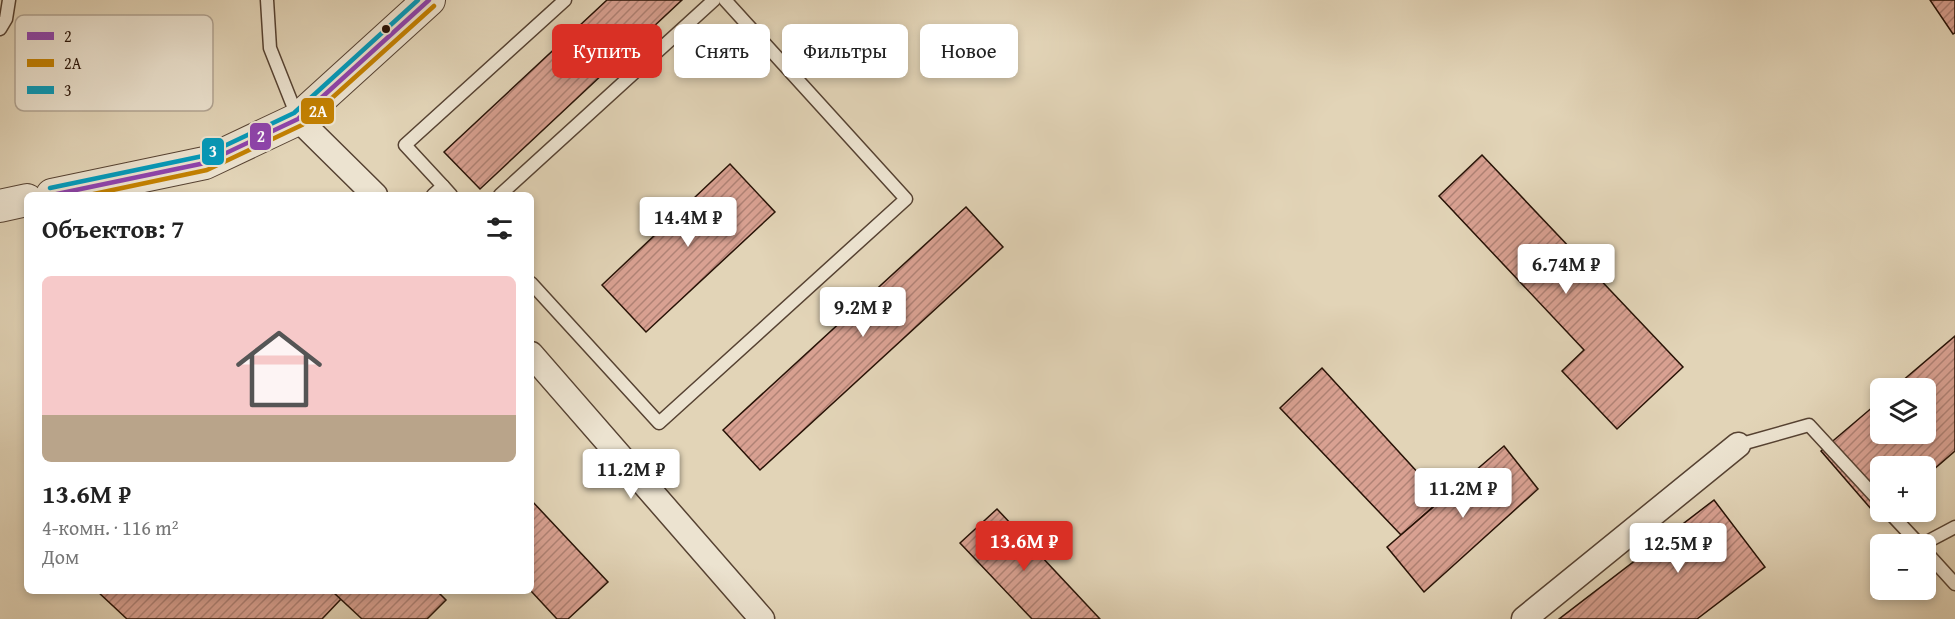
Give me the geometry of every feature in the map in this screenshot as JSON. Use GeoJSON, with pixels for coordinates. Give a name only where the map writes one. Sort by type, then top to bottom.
{"type":"FeatureCollection","features":[{"type":"Feature","properties":{"kind":"street"},"geometry":{"type":"LineString","coordinates":[[89,191],[205,163],[298,119],[429,0]]}},
{"type":"Feature","properties":{"kind":"street"},"geometry":{"type":"LineString","coordinates":[[298,119],[372,192]]}},
{"type":"Feature","properties":{"kind":"street"},"geometry":{"type":"LineString","coordinates":[[0,206],[24,201]]}},
{"type":"Feature","properties":{"kind":"street"},"geometry":{"type":"LineString","coordinates":[[534,357],[762,619]]}},
{"type":"Feature","properties":{"kind":"street"},"geometry":{"type":"LineString","coordinates":[[1524,619],[1738,445]]}},
{"type":"Feature","properties":{"kind":"lane"},"geometry":{"type":"LineString","coordinates":[[0,29],[6,20],[9,0]]}},
{"type":"Feature","properties":{"kind":"lane"},"geometry":{"type":"LineString","coordinates":[[267,0],[270,48],[298,119]]}},
{"type":"Feature","properties":{"kind":"lane"},"geometry":{"type":"LineString","coordinates":[[442,192],[405,145],[565,0]]}},
{"type":"Feature","properties":{"kind":"lane"},"geometry":{"type":"LineString","coordinates":[[503,192],[714,0]]}},
{"type":"Feature","properties":{"kind":"lane"},"geometry":{"type":"LineString","coordinates":[[534,286],[659,423],[906,199],[725,0]]}},
{"type":"Feature","properties":{"kind":"lane"},"geometry":{"type":"LineString","coordinates":[[1738,445],[1809,424],[1870,491]]}},
{"type":"Feature","properties":{"kind":"lane"},"geometry":{"type":"LineString","coordinates":[[1899,522],[1911,534]]}},
{"type":"Feature","properties":{"kind":"lane"},"geometry":{"type":"LineString","coordinates":[[1936,536],[1955,527]]}},
{"type":"Feature","properties":{"kind":"lane"},"geometry":{"type":"LineString","coordinates":[[1936,563],[1955,584]]}},
{"type":"Feature","properties":{"kind":"building"},"geometry":{"type":"Polygon","coordinates":[[[607,0],[682,0],[656,24],[581,24],[607,0]]]}},
{"type":"Feature","properties":{"kind":"building"},"geometry":{"type":"Polygon","coordinates":[[[1930,0],[1955,0],[1955,33],[1953,34],[1930,0]]]}},
{"type":"Feature","properties":{"kind":"building"},"geometry":{"type":"Polygon","coordinates":[[[552,51],[552,78],[599,78],[480,189],[444,152],[552,51]]]}},
{"type":"Feature","properties":{"kind":"building"},"geometry":{"type":"Polygon","coordinates":[[[1482,155],[1683,367],[1617,429],[1562,371],[1584,350],[1439,196],[1482,155]]]}},
{"type":"Feature","properties":{"kind":"building"},"geometry":{"type":"Polygon","coordinates":[[[730,164],[775,212],[646,332],[602,285],[730,164]]]}},
{"type":"Feature","properties":{"kind":"building"},"geometry":{"type":"Polygon","coordinates":[[[966,207],[1003,247],[760,470],[723,430],[966,207]]]}},
{"type":"Feature","properties":{"kind":"building"},"geometry":{"type":"Polygon","coordinates":[[[1955,336],[1955,451],[1936,467],[1936,456],[1870,456],[1870,508],[1821,451],[1870,409],[1870,444],[1936,444],[1936,378],[1906,378],[1955,336]]]}},
{"type":"Feature","properties":{"kind":"building"},"geometry":{"type":"Polygon","coordinates":[[[1322,368],[1442,499],[1401,535],[1280,408],[1322,368]]]}},
{"type":"Feature","properties":{"kind":"building"},"geometry":{"type":"Polygon","coordinates":[[[1504,446],[1538,489],[1424,592],[1387,547],[1504,446]]]}},
{"type":"Feature","properties":{"kind":"building"},"geometry":{"type":"Polygon","coordinates":[[[1714,500],[1765,567],[1697,619],[1559,619],[1714,500]]]}},
{"type":"Feature","properties":{"kind":"building"},"geometry":{"type":"Polygon","coordinates":[[[534,503],[608,582],[568,619],[557,619],[534,594],[534,503]]]}},
{"type":"Feature","properties":{"kind":"building"},"geometry":{"type":"Polygon","coordinates":[[[997,509],[1100,619],[1032,619],[960,543],[997,509]]]}},
{"type":"Feature","properties":{"kind":"building"},"geometry":{"type":"Polygon","coordinates":[[[100,594],[335,594],[341,599],[322,619],[127,619],[100,594]]]}},
{"type":"Feature","properties":{"kind":"building"},"geometry":{"type":"Polygon","coordinates":[[[335,594],[440,594],[446,600],[427,619],[362,619],[335,594]]]}},
{"type":"Feature","properties":{"kind":"transit line","name":"3"},"geometry":{"type":"LineString","coordinates":[[50,188],[203,156],[294,113],[418,0]]}},
{"type":"Feature","properties":{"kind":"transit line","name":"2"},"geometry":{"type":"LineString","coordinates":[[66,192],[205,163],[298,119],[429,0]]}},
{"type":"Feature","properties":{"kind":"transit line","name":"2А"},"geometry":{"type":"LineString","coordinates":[[103,192],[207,170],[302,125],[434,6]]}}]}
